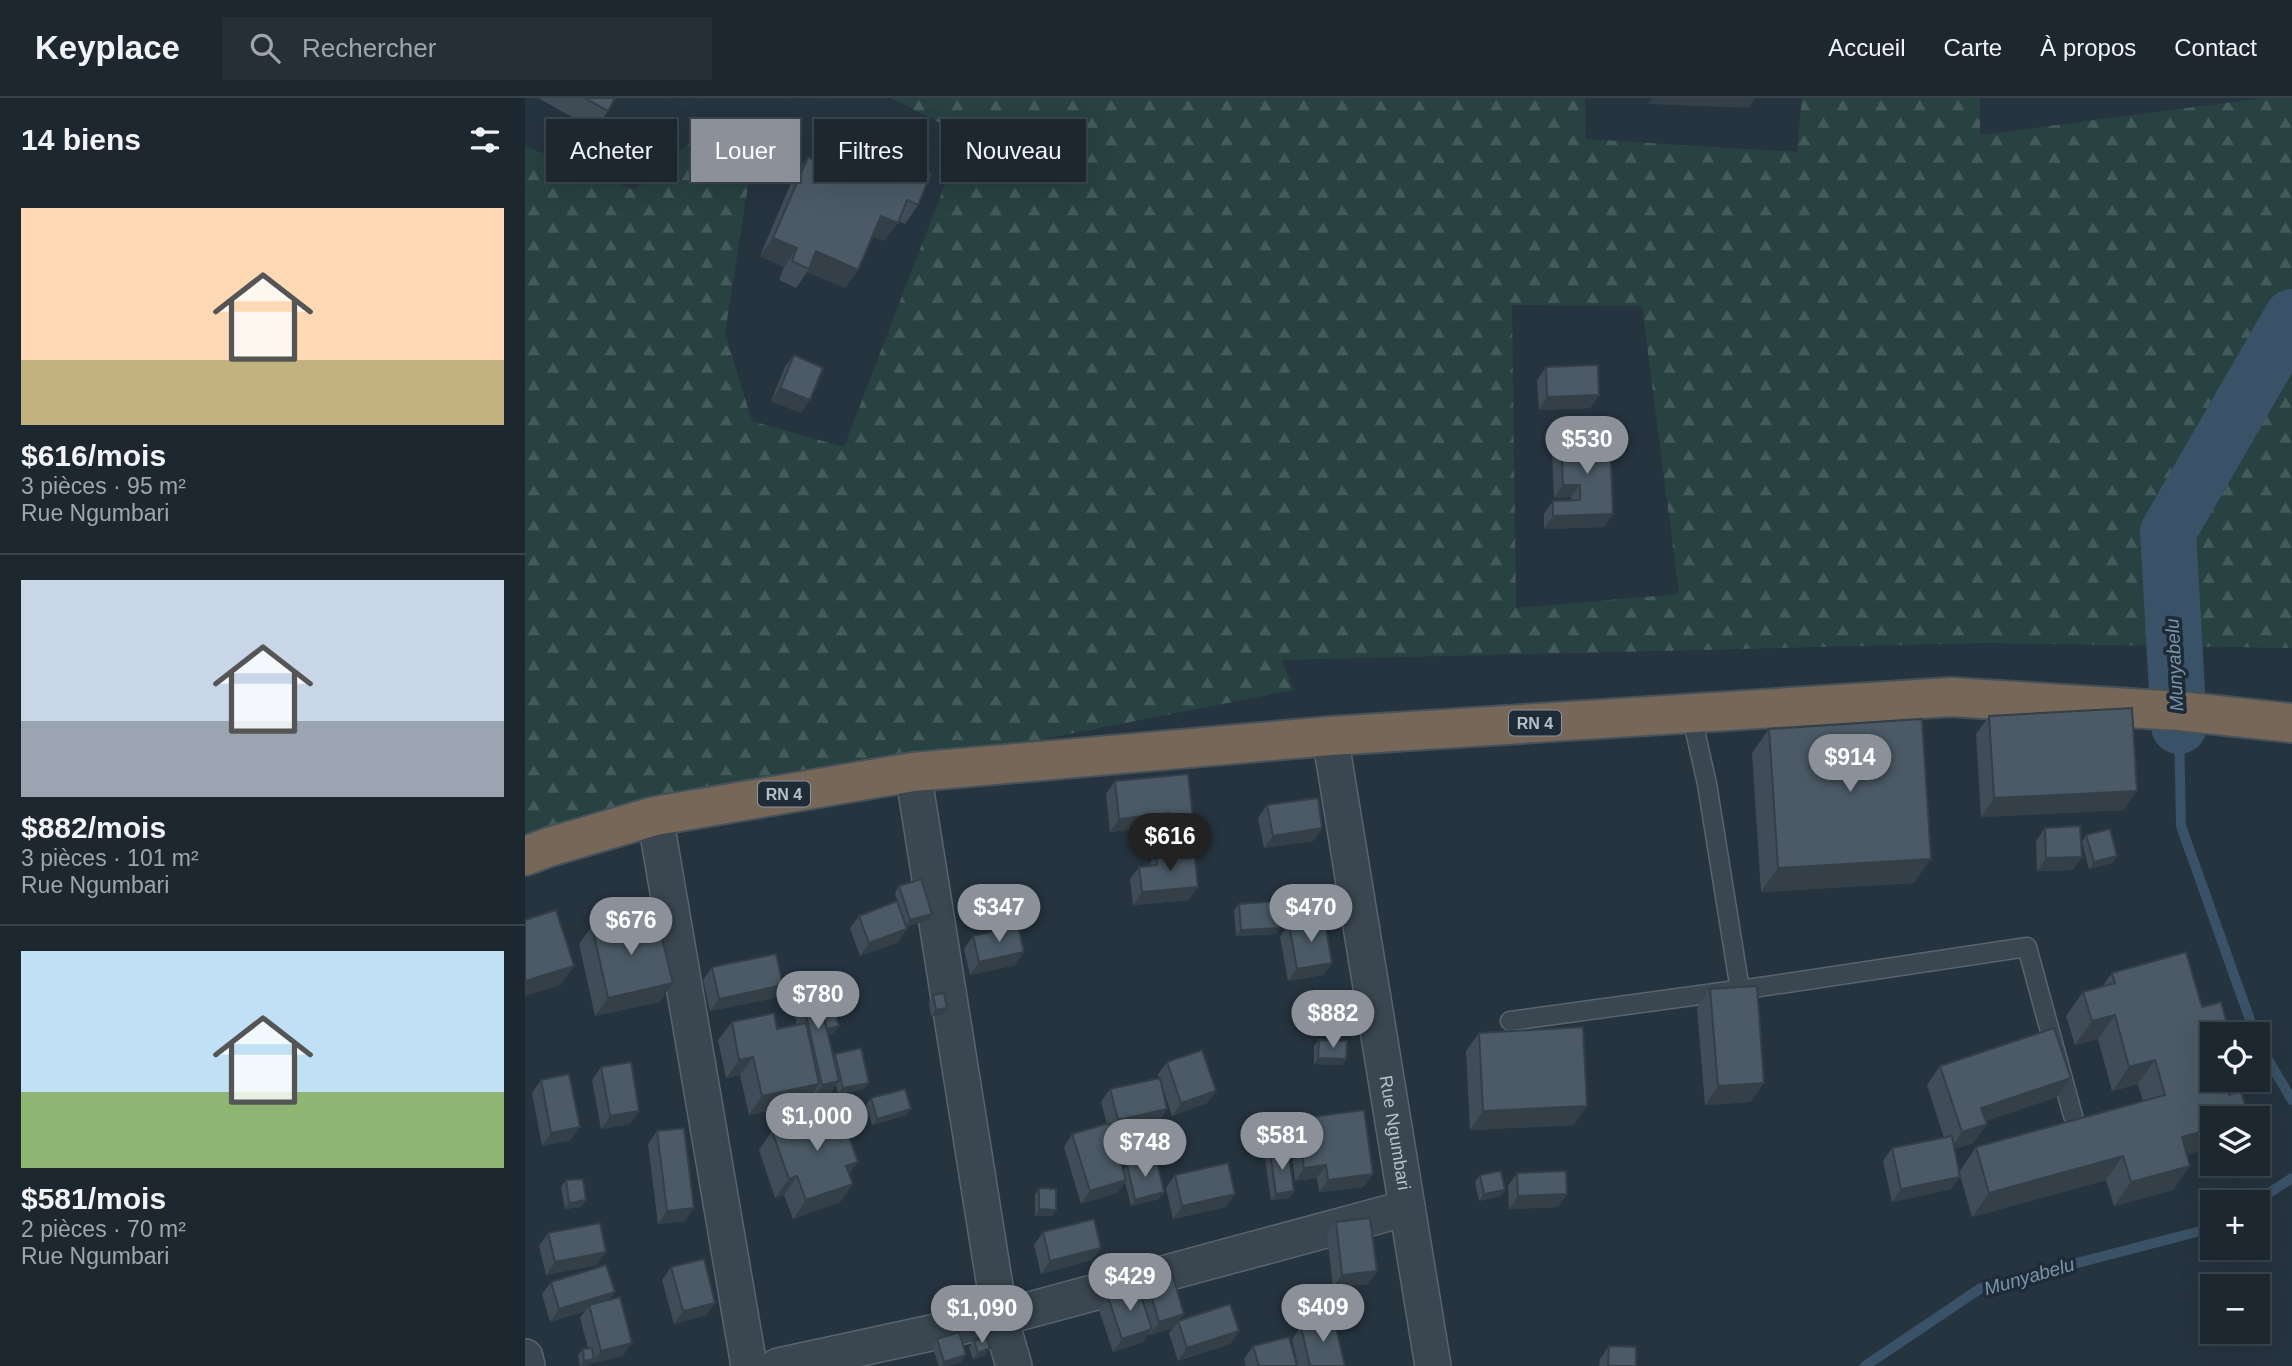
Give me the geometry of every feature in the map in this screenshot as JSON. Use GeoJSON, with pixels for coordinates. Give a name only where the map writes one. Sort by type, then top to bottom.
{"type":"FeatureCollection","features":[{"type":"Feature","properties":{"kind":"highway","name":"RN 4"},"geometry":{"type":"LineString","coordinates":[[525,856],[549,846],[655,816],[913,772],[1330,736],[1951,697],[2159,710],[2292,723]]}},
{"type":"Feature","properties":{"kind":"street","name":"Rue Ngumbari"},"geometry":{"type":"LineString","coordinates":[[1330,736],[1433,1366]]}},
{"type":"Feature","properties":{"kind":"street"},"geometry":{"type":"LineString","coordinates":[[913,772],[1000,1318],[1014,1366]]}},
{"type":"Feature","properties":{"kind":"street"},"geometry":{"type":"LineString","coordinates":[[655,816],[749,1366]]}},
{"type":"Feature","properties":{"kind":"street"},"geometry":{"type":"LineString","coordinates":[[778,1366],[1000,1318],[1407,1208]]}},
{"type":"Feature","properties":{"kind":"street"},"geometry":{"type":"LineString","coordinates":[[525,1357],[527,1366]]}},
{"type":"Feature","properties":{"kind":"lane"},"geometry":{"type":"LineString","coordinates":[[1691,713],[1707,783],[1740,989]]}},
{"type":"Feature","properties":{"kind":"lane"},"geometry":{"type":"LineString","coordinates":[[1510,1021],[2027,947],[2073,1116]]}},
{"type":"Feature","properties":{"kind":"green space"},"geometry":{"type":"Polygon","coordinates":[[[891,98],[1585,98],[1586,139],[1797,152],[1802,98],[1980,98],[1980,135],[2263,98],[2292,98],[2292,648],[1985,643],[1282,660],[1294,690],[525,841],[525,146],[546,154],[546,182],[614,182],[634,190],[643,182],[677,182],[677,154],[691,142],[691,182],[749,182],[725,333],[752,421],[844,447],[946,182],[1086,182],[1086,119],[941,119],[941,123],[891,98]],[[1512,305],[1516,608],[1679,594],[1642,306],[1512,305]]]}},
{"type":"Feature","properties":{"kind":"building"},"geometry":{"type":"Polygon","coordinates":[[[585,98],[615,98],[608,111],[585,98]]]}},
{"type":"Feature","properties":{"kind":"building"},"geometry":{"type":"Polygon","coordinates":[[[808,157],[814,160],[814,182],[927,182],[927,172],[931,174],[918,205],[907,200],[898,223],[881,216],[858,270],[816,251],[809,269],[792,261],[797,248],[773,238],[797,182],[800,182],[808,157]]]}},
{"type":"Feature","properties":{"kind":"building"},"geometry":{"type":"Polygon","coordinates":[[[794,355],[823,368],[810,400],[780,388],[794,355]]]}},
{"type":"Feature","properties":{"kind":"building"},"geometry":{"type":"Polygon","coordinates":[[[1598,365],[1599,395],[1547,397],[1546,367],[1598,365]]]}},
{"type":"Feature","properties":{"kind":"building"},"geometry":{"type":"Polygon","coordinates":[[[1610,435],[1613,514],[1553,516],[1553,501],[1580,500],[1580,485],[1563,485],[1561,437],[1610,435]]]}},
{"type":"Feature","properties":{"kind":"building"},"geometry":{"type":"Polygon","coordinates":[[[2132,708],[2137,791],[1994,798],[1989,716],[2132,708]]]}},
{"type":"Feature","properties":{"kind":"building"},"geometry":{"type":"Polygon","coordinates":[[[1922,719],[1931,859],[1778,868],[1769,729],[1922,719]]]}},
{"type":"Feature","properties":{"kind":"building"},"geometry":{"type":"Polygon","coordinates":[[[1188,774],[1194,826],[1170,828],[1169,813],[1119,819],[1115,781],[1188,774]]]}},
{"type":"Feature","properties":{"kind":"building"},"geometry":{"type":"Polygon","coordinates":[[[1318,798],[1322,828],[1273,836],[1267,805],[1318,798]]]}},
{"type":"Feature","properties":{"kind":"building"},"geometry":{"type":"Polygon","coordinates":[[[2080,826],[2082,857],[2046,858],[2045,828],[2080,826]]]}},
{"type":"Feature","properties":{"kind":"building"},"geometry":{"type":"Polygon","coordinates":[[[2110,829],[2117,856],[2094,862],[2086,835],[2110,829]]]}},
{"type":"Feature","properties":{"kind":"building"},"geometry":{"type":"Polygon","coordinates":[[[1194,850],[1198,887],[1142,892],[1139,867],[1157,865],[1156,855],[1194,850]]]}},
{"type":"Feature","properties":{"kind":"building"},"geometry":{"type":"Polygon","coordinates":[[[921,879],[932,914],[910,920],[899,886],[921,879]]]}},
{"type":"Feature","properties":{"kind":"building"},"geometry":{"type":"Polygon","coordinates":[[[897,901],[907,929],[869,943],[859,916],[897,901]]]}},
{"type":"Feature","properties":{"kind":"building"},"geometry":{"type":"Polygon","coordinates":[[[1278,901],[1280,928],[1241,930],[1239,904],[1278,901]]]}},
{"type":"Feature","properties":{"kind":"building"},"geometry":{"type":"Polygon","coordinates":[[[556,910],[574,966],[525,981],[525,920],[556,910]]]}},
{"type":"Feature","properties":{"kind":"building"},"geometry":{"type":"Polygon","coordinates":[[[626,918],[661,935],[673,983],[608,998],[592,926],[626,918]]]}},
{"type":"Feature","properties":{"kind":"building"},"geometry":{"type":"Polygon","coordinates":[[[1324,918],[1332,963],[1297,969],[1289,924],[1324,918]]]}},
{"type":"Feature","properties":{"kind":"building"},"geometry":{"type":"Polygon","coordinates":[[[1018,926],[1024,952],[979,962],[973,936],[1018,926]]]}},
{"type":"Feature","properties":{"kind":"building"},"geometry":{"type":"Polygon","coordinates":[[[2186,952],[2202,1007],[2221,1002],[2227,1022],[2200,1022],[2200,1092],[2228,1092],[2229,1095],[2241,1092],[2245,1106],[2200,1106],[2200,1132],[2182,1137],[2190,1166],[2131,1182],[2123,1156],[1989,1193],[1976,1147],[2165,1095],[2155,1060],[2129,1067],[2115,1015],[2092,1021],[2083,992],[2115,983],[2112,973],[2186,952]]]}},
{"type":"Feature","properties":{"kind":"building"},"geometry":{"type":"Polygon","coordinates":[[[776,954],[783,985],[719,999],[712,967],[776,954]]]}},
{"type":"Feature","properties":{"kind":"building"},"geometry":{"type":"Polygon","coordinates":[[[814,975],[839,1081],[822,1085],[798,979],[814,975]]]}},
{"type":"Feature","properties":{"kind":"building"},"geometry":{"type":"Polygon","coordinates":[[[829,986],[839,1026],[827,1029],[817,988],[829,986]]]}},
{"type":"Feature","properties":{"kind":"building"},"geometry":{"type":"Polygon","coordinates":[[[1757,986],[1764,1083],[1718,1086],[1710,989],[1757,986]]]}},
{"type":"Feature","properties":{"kind":"building"},"geometry":{"type":"Polygon","coordinates":[[[944,993],[947,1008],[936,1010],[933,995],[944,993]]]}},
{"type":"Feature","properties":{"kind":"building"},"geometry":{"type":"Polygon","coordinates":[[[774,1013],[777,1029],[806,1023],[819,1084],[762,1096],[753,1057],[739,1060],[732,1022],[774,1013]]]}},
{"type":"Feature","properties":{"kind":"building"},"geometry":{"type":"Polygon","coordinates":[[[1583,1027],[1587,1106],[1483,1111],[1479,1033],[1583,1027]]]}},
{"type":"Feature","properties":{"kind":"building"},"geometry":{"type":"Polygon","coordinates":[[[2054,1028],[2071,1078],[1981,1108],[1987,1124],[1962,1132],[1940,1066],[2054,1028]]]}},
{"type":"Feature","properties":{"kind":"building"},"geometry":{"type":"Polygon","coordinates":[[[1319,1040],[1347,1041],[1346,1059],[1318,1058],[1319,1040]]]}},
{"type":"Feature","properties":{"kind":"building"},"geometry":{"type":"Polygon","coordinates":[[[861,1048],[869,1083],[843,1088],[835,1054],[861,1048]]]}},
{"type":"Feature","properties":{"kind":"building"},"geometry":{"type":"Polygon","coordinates":[[[1202,1050],[1216,1091],[1181,1103],[1167,1062],[1202,1050]]]}},
{"type":"Feature","properties":{"kind":"building"},"geometry":{"type":"Polygon","coordinates":[[[631,1062],[639,1111],[610,1116],[601,1067],[631,1062]]]}},
{"type":"Feature","properties":{"kind":"building"},"geometry":{"type":"Polygon","coordinates":[[[569,1074],[580,1127],[551,1133],[541,1080],[569,1074]]]}},
{"type":"Feature","properties":{"kind":"building"},"geometry":{"type":"Polygon","coordinates":[[[1160,1078],[1167,1109],[1118,1120],[1110,1089],[1160,1078]]]}},
{"type":"Feature","properties":{"kind":"building"},"geometry":{"type":"Polygon","coordinates":[[[905,1089],[911,1109],[877,1119],[871,1098],[905,1089]]]}},
{"type":"Feature","properties":{"kind":"building"},"geometry":{"type":"Polygon","coordinates":[[[833,1101],[835,1110],[801,1121],[798,1111],[833,1101]]]}},
{"type":"Feature","properties":{"kind":"building"},"geometry":{"type":"Polygon","coordinates":[[[839,1108],[858,1162],[846,1166],[853,1184],[806,1200],[797,1176],[789,1179],[772,1131],[839,1108]]]}},
{"type":"Feature","properties":{"kind":"building"},"geometry":{"type":"Polygon","coordinates":[[[1364,1110],[1373,1174],[1328,1180],[1326,1165],[1304,1168],[1297,1119],[1364,1110]]]}},
{"type":"Feature","properties":{"kind":"building"},"geometry":{"type":"Polygon","coordinates":[[[1109,1123],[1126,1180],[1090,1191],[1072,1134],[1109,1123]]]}},
{"type":"Feature","properties":{"kind":"building"},"geometry":{"type":"Polygon","coordinates":[[[684,1128],[694,1208],[667,1211],[657,1131],[684,1128]]]}},
{"type":"Feature","properties":{"kind":"building"},"geometry":{"type":"Polygon","coordinates":[[[1952,1136],[1960,1177],[1901,1189],[1892,1148],[1952,1136]]]}},
{"type":"Feature","properties":{"kind":"building"},"geometry":{"type":"Polygon","coordinates":[[[1288,1150],[1294,1191],[1276,1194],[1270,1152],[1288,1150]]]}},
{"type":"Feature","properties":{"kind":"building"},"geometry":{"type":"Polygon","coordinates":[[[1156,1158],[1164,1192],[1135,1200],[1127,1165],[1156,1158]]]}},
{"type":"Feature","properties":{"kind":"building"},"geometry":{"type":"Polygon","coordinates":[[[1228,1163],[1235,1194],[1182,1206],[1175,1175],[1228,1163]]]}},
{"type":"Feature","properties":{"kind":"building"},"geometry":{"type":"Polygon","coordinates":[[[1501,1171],[1505,1190],[1484,1194],[1480,1175],[1501,1171]]]}},
{"type":"Feature","properties":{"kind":"building"},"geometry":{"type":"Polygon","coordinates":[[[1566,1171],[1567,1194],[1518,1196],[1517,1173],[1566,1171]]]}},
{"type":"Feature","properties":{"kind":"building"},"geometry":{"type":"Polygon","coordinates":[[[583,1179],[586,1200],[569,1203],[566,1180],[583,1179]]]}},
{"type":"Feature","properties":{"kind":"building"},"geometry":{"type":"Polygon","coordinates":[[[1039,1188],[1056,1189],[1056,1210],[1039,1209],[1039,1188]]]}},
{"type":"Feature","properties":{"kind":"building"},"geometry":{"type":"Polygon","coordinates":[[[1370,1218],[1377,1271],[1342,1275],[1336,1222],[1370,1218]]]}},
{"type":"Feature","properties":{"kind":"building"},"geometry":{"type":"Polygon","coordinates":[[[1094,1219],[1101,1248],[1050,1261],[1043,1232],[1094,1219]]]}},
{"type":"Feature","properties":{"kind":"building"},"geometry":{"type":"Polygon","coordinates":[[[600,1223],[606,1252],[555,1262],[548,1233],[600,1223]]]}},
{"type":"Feature","properties":{"kind":"building"},"geometry":{"type":"Polygon","coordinates":[[[704,1259],[715,1303],[683,1311],[671,1267],[704,1259]]]}},
{"type":"Feature","properties":{"kind":"building"},"geometry":{"type":"Polygon","coordinates":[[[1168,1260],[1184,1314],[1159,1322],[1143,1267],[1168,1260]]]}},
{"type":"Feature","properties":{"kind":"building"},"geometry":{"type":"Polygon","coordinates":[[[606,1265],[615,1292],[559,1309],[551,1282],[606,1265]]]}},
{"type":"Feature","properties":{"kind":"building"},"geometry":{"type":"Polygon","coordinates":[[[1138,1287],[1152,1329],[1122,1339],[1108,1297],[1138,1287]]]}},
{"type":"Feature","properties":{"kind":"building"},"geometry":{"type":"Polygon","coordinates":[[[620,1297],[632,1343],[601,1351],[589,1305],[620,1297]]]}},
{"type":"Feature","properties":{"kind":"building"},"geometry":{"type":"Polygon","coordinates":[[[1230,1304],[1239,1331],[1187,1348],[1178,1321],[1230,1304]]]}},
{"type":"Feature","properties":{"kind":"building"},"geometry":{"type":"Polygon","coordinates":[[[1334,1319],[1345,1366],[1310,1366],[1301,1327],[1334,1319]]]}},
{"type":"Feature","properties":{"kind":"building"},"geometry":{"type":"Polygon","coordinates":[[[959,1332],[966,1355],[944,1362],[937,1339],[959,1332]]]}},
{"type":"Feature","properties":{"kind":"building"},"geometry":{"type":"Polygon","coordinates":[[[986,1337],[990,1348],[978,1353],[974,1341],[986,1337]]]}},
{"type":"Feature","properties":{"kind":"building"},"geometry":{"type":"Polygon","coordinates":[[[1289,1337],[1297,1366],[1259,1366],[1253,1346],[1289,1337]]]}},
{"type":"Feature","properties":{"kind":"building"},"geometry":{"type":"Polygon","coordinates":[[[1609,1346],[1636,1347],[1636,1366],[1608,1366],[1609,1346]]]}},
{"type":"Feature","properties":{"kind":"building"},"geometry":{"type":"Polygon","coordinates":[[[592,1348],[594,1359],[584,1361],[583,1349],[592,1348]]]}},
{"type":"Feature","properties":{"kind":"waterway","name":"Munyabelu"},"geometry":{"type":"LineString","coordinates":[[2179,726],[2168,532],[2292,317]]}},
{"type":"Feature","properties":{"kind":"waterway","name":"Munyabelu"},"geometry":{"type":"LineString","coordinates":[[2179,726],[2181,826],[2251,1022]]}},
{"type":"Feature","properties":{"kind":"waterway","name":"Munyabelu"},"geometry":{"type":"LineString","coordinates":[[2270,1063],[2292,1100]]}},
{"type":"Feature","properties":{"kind":"waterway","name":"Munyabelu"},"geometry":{"type":"LineString","coordinates":[[2270,1192],[2292,1178]]}},
{"type":"Feature","properties":{"kind":"waterway","name":"Munyabelu"},"geometry":{"type":"LineString","coordinates":[[1865,1366],[1981,1288],[2200,1231]]}}]}
